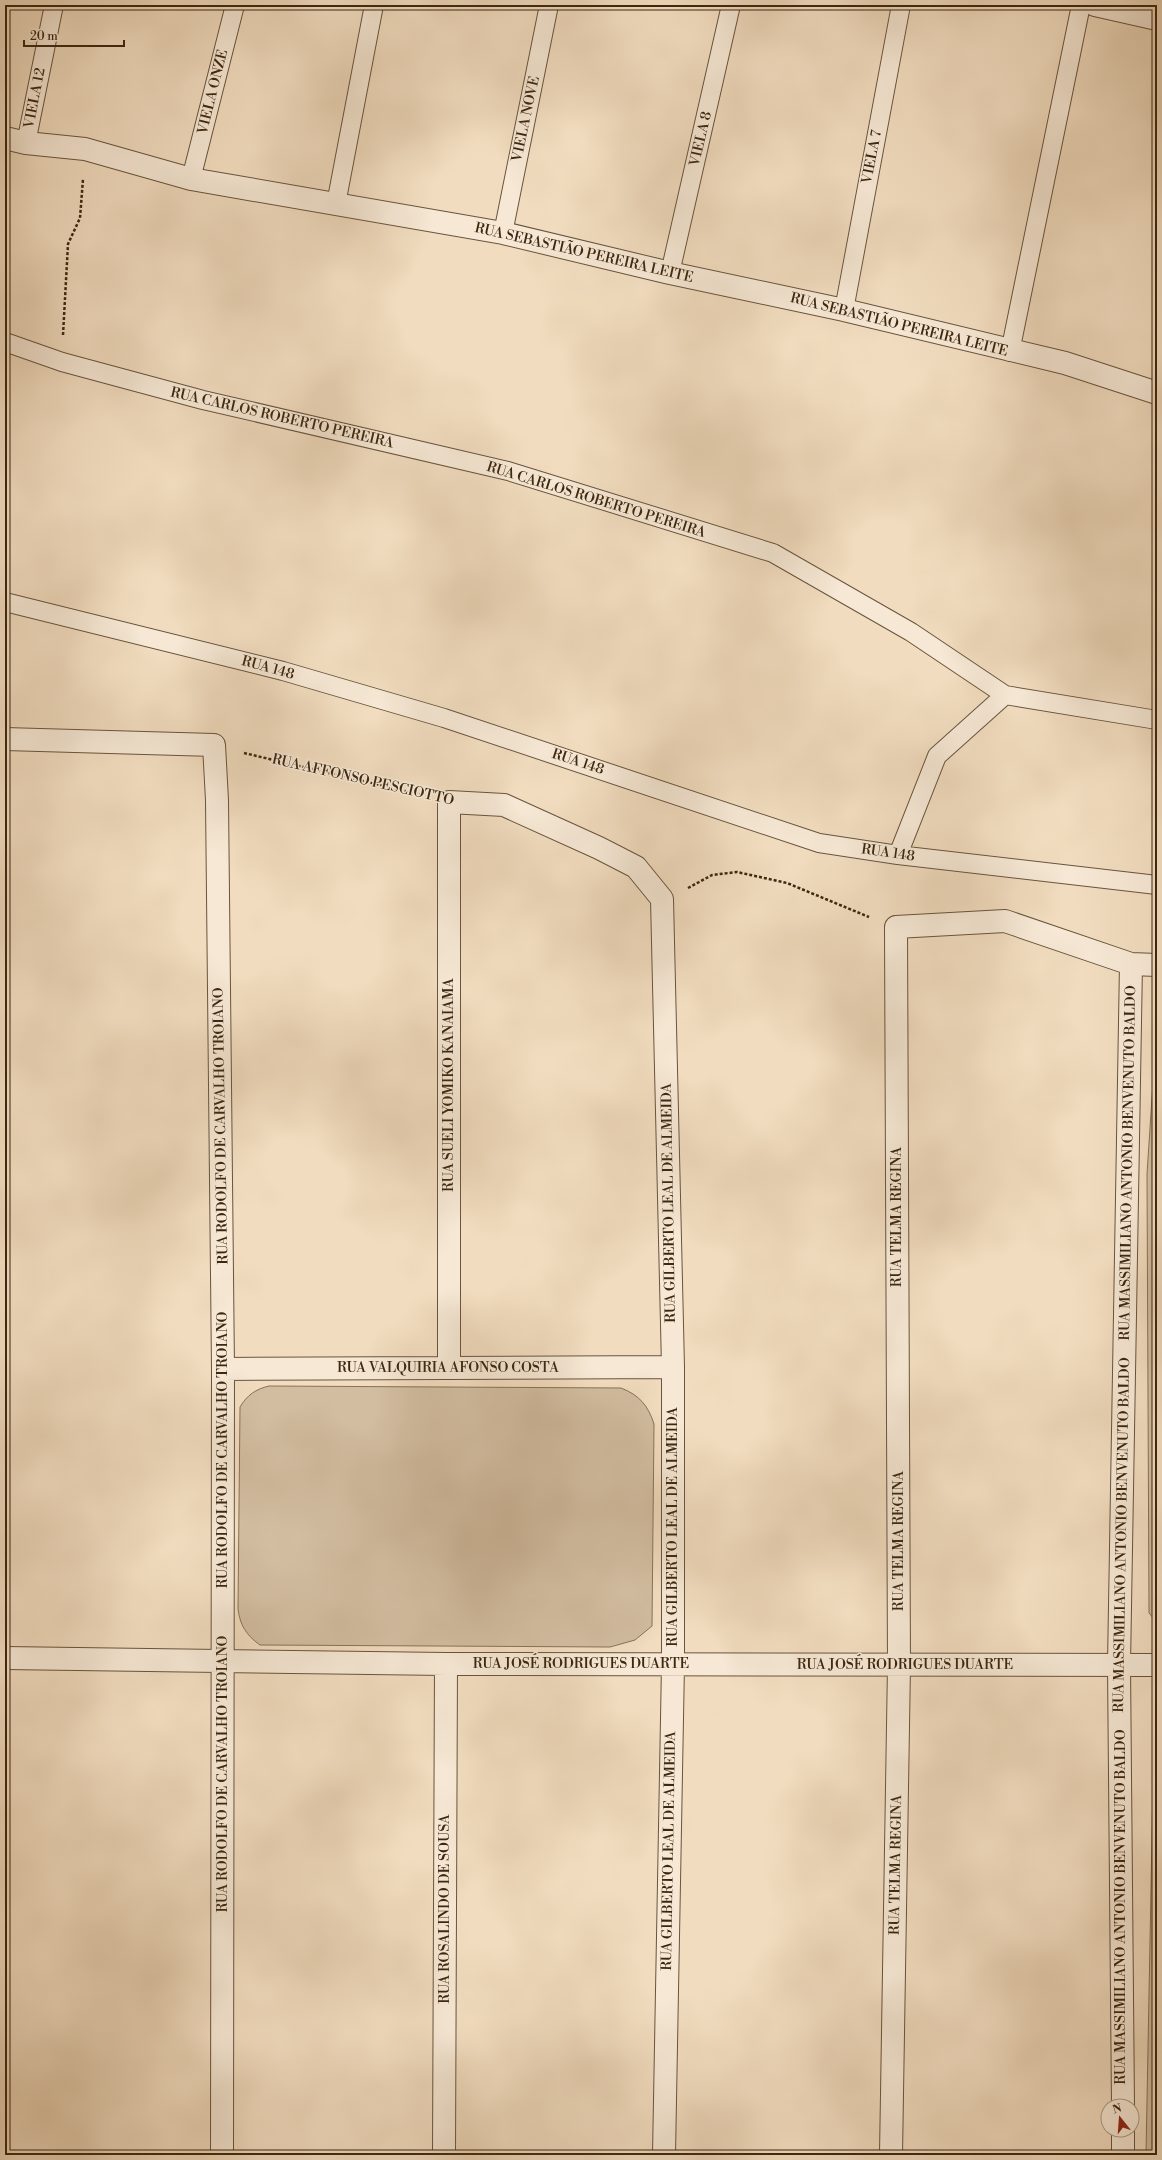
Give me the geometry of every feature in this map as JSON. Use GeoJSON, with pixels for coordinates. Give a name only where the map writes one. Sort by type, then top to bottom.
{"type":"FeatureCollection","features":[{"type":"Feature","properties":{"kind":"street"},"geometry":{"type":"LineString","coordinates":[[1095,5],[1157,19]]}},
{"type":"Feature","properties":{"kind":"street","name":"RUA SEBASTIÃO PEREIRA LEITE"},"geometry":{"type":"LineString","coordinates":[[5,138],[26,143],[85,149],[191,179],[503,233],[670,273],[844,310],[1010,352],[1065,363],[1157,393]]}},
{"type":"Feature","properties":{"kind":"street"},"geometry":{"type":"LineString","coordinates":[[5,739],[214,745]]}},
{"type":"Feature","properties":{"kind":"street","name":"RUA RODOLFO DE CARVALHO TROIANO"},"geometry":{"type":"LineString","coordinates":[[214,745],[217,800],[224,1370],[222,2155]]}},
{"type":"Feature","properties":{"kind":"street","name":"RUA AFFONSO PESCIOTTO"},"geometry":{"type":"LineString","coordinates":[[449,802],[504,805],[599,848],[636,867],[662,899]]}},
{"type":"Feature","properties":{"kind":"street","name":"RUA SUELI YOMIKO KANAIAMA"},"geometry":{"type":"LineString","coordinates":[[449,802],[449,1367]]}},
{"type":"Feature","properties":{"kind":"street","name":"RUA GILBERTO LEAL DE ALMEIDA"},"geometry":{"type":"LineString","coordinates":[[662,899],[673,1366],[673,1664],[664,2155]]}},
{"type":"Feature","properties":{"kind":"street"},"geometry":{"type":"LineString","coordinates":[[896,927],[1005,921],[1131,964],[1157,965]]}},
{"type":"Feature","properties":{"kind":"street","name":"RUA TELMA REGINA"},"geometry":{"type":"LineString","coordinates":[[891,2155],[899,1666],[896,927]]}},
{"type":"Feature","properties":{"kind":"street","name":"RUA MASSIMILIANO ANTONIO BENVENUTO BALDO"},"geometry":{"type":"LineString","coordinates":[[1123,2098],[1119,1665],[1131,964]]}},
{"type":"Feature","properties":{"kind":"street","name":"RUA VALQUIRIA AFONSO COSTA"},"geometry":{"type":"LineString","coordinates":[[224,1370],[673,1366]]}},
{"type":"Feature","properties":{"kind":"street","name":"RUA JOSÉ RODRIGUES DUARTE"},"geometry":{"type":"LineString","coordinates":[[5,1658],[446,1664],[899,1666],[1157,1665]]}},
{"type":"Feature","properties":{"kind":"street","name":"RUA ROSALINDO DE SOUSA"},"geometry":{"type":"LineString","coordinates":[[444,2155],[446,1664]]}},
{"type":"Feature","properties":{"kind":"street"},"geometry":{"type":"LineString","coordinates":[[1123,2138],[1123,2155]]}},
{"type":"Feature","properties":{"kind":"lane","name":"VIELA 12"},"geometry":{"type":"LineString","coordinates":[[26,143],[54,5]]}},
{"type":"Feature","properties":{"kind":"lane","name":"VIELA ONZE"},"geometry":{"type":"LineString","coordinates":[[191,179],[235,5]]}},
{"type":"Feature","properties":{"kind":"lane"},"geometry":{"type":"LineString","coordinates":[[336,204],[374,5]]}},
{"type":"Feature","properties":{"kind":"lane","name":"VIELA NOVE"},"geometry":{"type":"LineString","coordinates":[[503,233],[549,5]]}},
{"type":"Feature","properties":{"kind":"lane","name":"VIELA 8"},"geometry":{"type":"LineString","coordinates":[[670,273],[731,5]]}},
{"type":"Feature","properties":{"kind":"lane","name":"VIELA 7"},"geometry":{"type":"LineString","coordinates":[[844,310],[901,5]]}},
{"type":"Feature","properties":{"kind":"lane"},"geometry":{"type":"LineString","coordinates":[[1010,352],[1082,5]]}},
{"type":"Feature","properties":{"kind":"lane","name":"RUA CARLOS ROBERTO PEREIRA"},"geometry":{"type":"LineString","coordinates":[[5,342],[62,362],[203,400],[508,471],[773,553],[911,632],[1005,695],[1157,720]]}},
{"type":"Feature","properties":{"kind":"lane","name":"RUA 148"},"geometry":{"type":"LineString","coordinates":[[5,602],[283,671],[444,718],[819,843],[898,855],[1157,885]]}},
{"type":"Feature","properties":{"kind":"lane"},"geometry":{"type":"LineString","coordinates":[[898,855],[937,756],[1005,695]]}},
{"type":"Feature","properties":{"kind":"path"},"geometry":{"type":"LineString","coordinates":[[62,362],[68,244],[80,218],[85,149]]}},
{"type":"Feature","properties":{"kind":"path","name":"RUA AFFONSO PESCIOTTO"},"geometry":{"type":"LineString","coordinates":[[214,745],[449,802]]}},
{"type":"Feature","properties":{"kind":"path"},"geometry":{"type":"LineString","coordinates":[[662,899],[712,875],[737,872],[787,883],[896,927]]}},
{"type":"Feature","properties":{"kind":"shaded area"},"geometry":{"type":"Polygon","coordinates":[[[1157,1021],[1157,1622],[1149,1613],[1147,1174],[1157,1021]]]}},
{"type":"Feature","properties":{"kind":"shaded area"},"geometry":{"type":"Polygon","coordinates":[[[269,1386],[621,1388],[638,1397],[649,1411],[654,1424],[652,1626],[635,1640],[610,1647],[260,1645],[244,1629],[240,1620],[238,1609],[240,1407],[252,1393],[269,1386]]]}},
{"type":"Feature","properties":{"kind":"shaded area"},"geometry":{"type":"Polygon","coordinates":[[[1157,1728],[1157,2155],[1146,2155],[1154,1729],[1157,1728]]]}}]}
